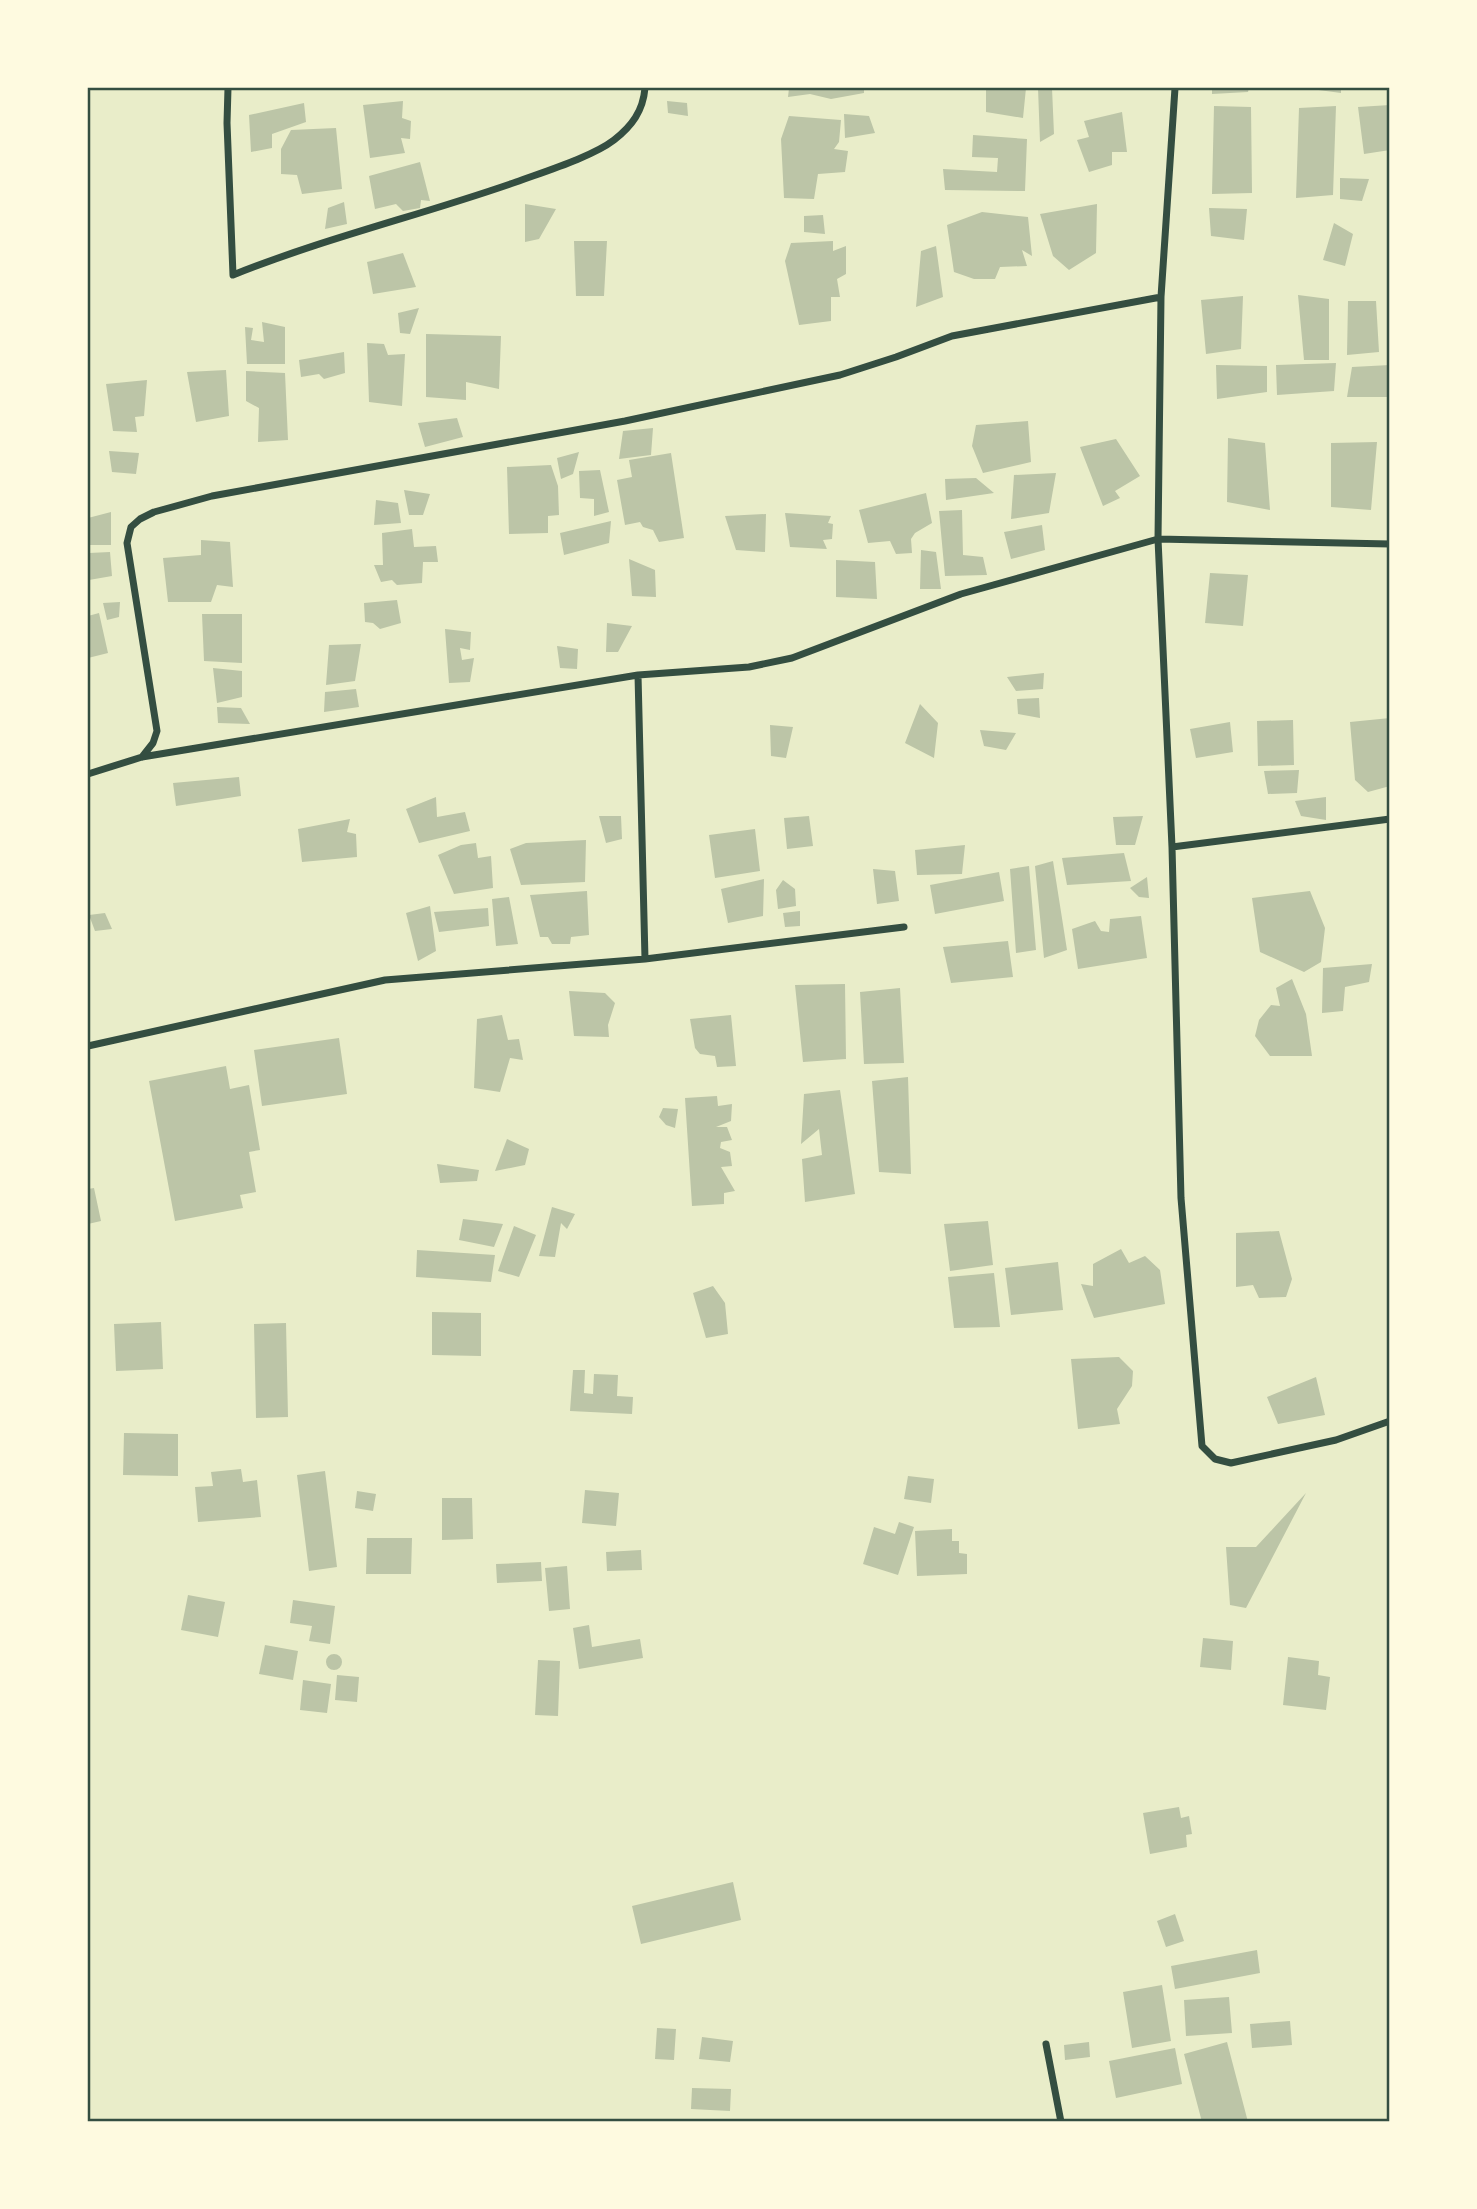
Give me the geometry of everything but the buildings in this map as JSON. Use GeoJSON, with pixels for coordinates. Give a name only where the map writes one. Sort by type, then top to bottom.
{"type":"FeatureCollection","features":[{"type":"Feature","properties":{"kind":"street"},"geometry":{"type":"LineString","coordinates":[[228,88],[233,275],[277,257],[481,195],[561,166],[612,142],[636,120],[645,88]]}},
{"type":"Feature","properties":{"kind":"street"},"geometry":{"type":"LineString","coordinates":[[1175,88],[1161,297],[1158,539],[1172,847],[1181,1198],[1202,1446],[1215,1459],[1231,1463],[1336,1440],[1390,1421]]}},
{"type":"Feature","properties":{"kind":"street"},"geometry":{"type":"LineString","coordinates":[[142,757],[153,743],[157,731],[127,543],[131,527],[153,512],[212,496],[638,418],[839,374],[952,336],[1161,297]]}},
{"type":"Feature","properties":{"kind":"street"},"geometry":{"type":"LineString","coordinates":[[88,774],[142,757],[638,675],[749,667],[792,658],[961,594],[1158,539],[1390,544]]}},
{"type":"Feature","properties":{"kind":"street"},"geometry":{"type":"LineString","coordinates":[[638,675],[645,959]]}},
{"type":"Feature","properties":{"kind":"street"},"geometry":{"type":"LineString","coordinates":[[1172,847],[1390,820]]}},
{"type":"Feature","properties":{"kind":"street"},"geometry":{"type":"LineString","coordinates":[[88,1046],[385,980],[645,959],[904,927]]}},
{"type":"Feature","properties":{"kind":"street"},"geometry":{"type":"LineString","coordinates":[[1046,2044],[1061,2122]]}}]}
